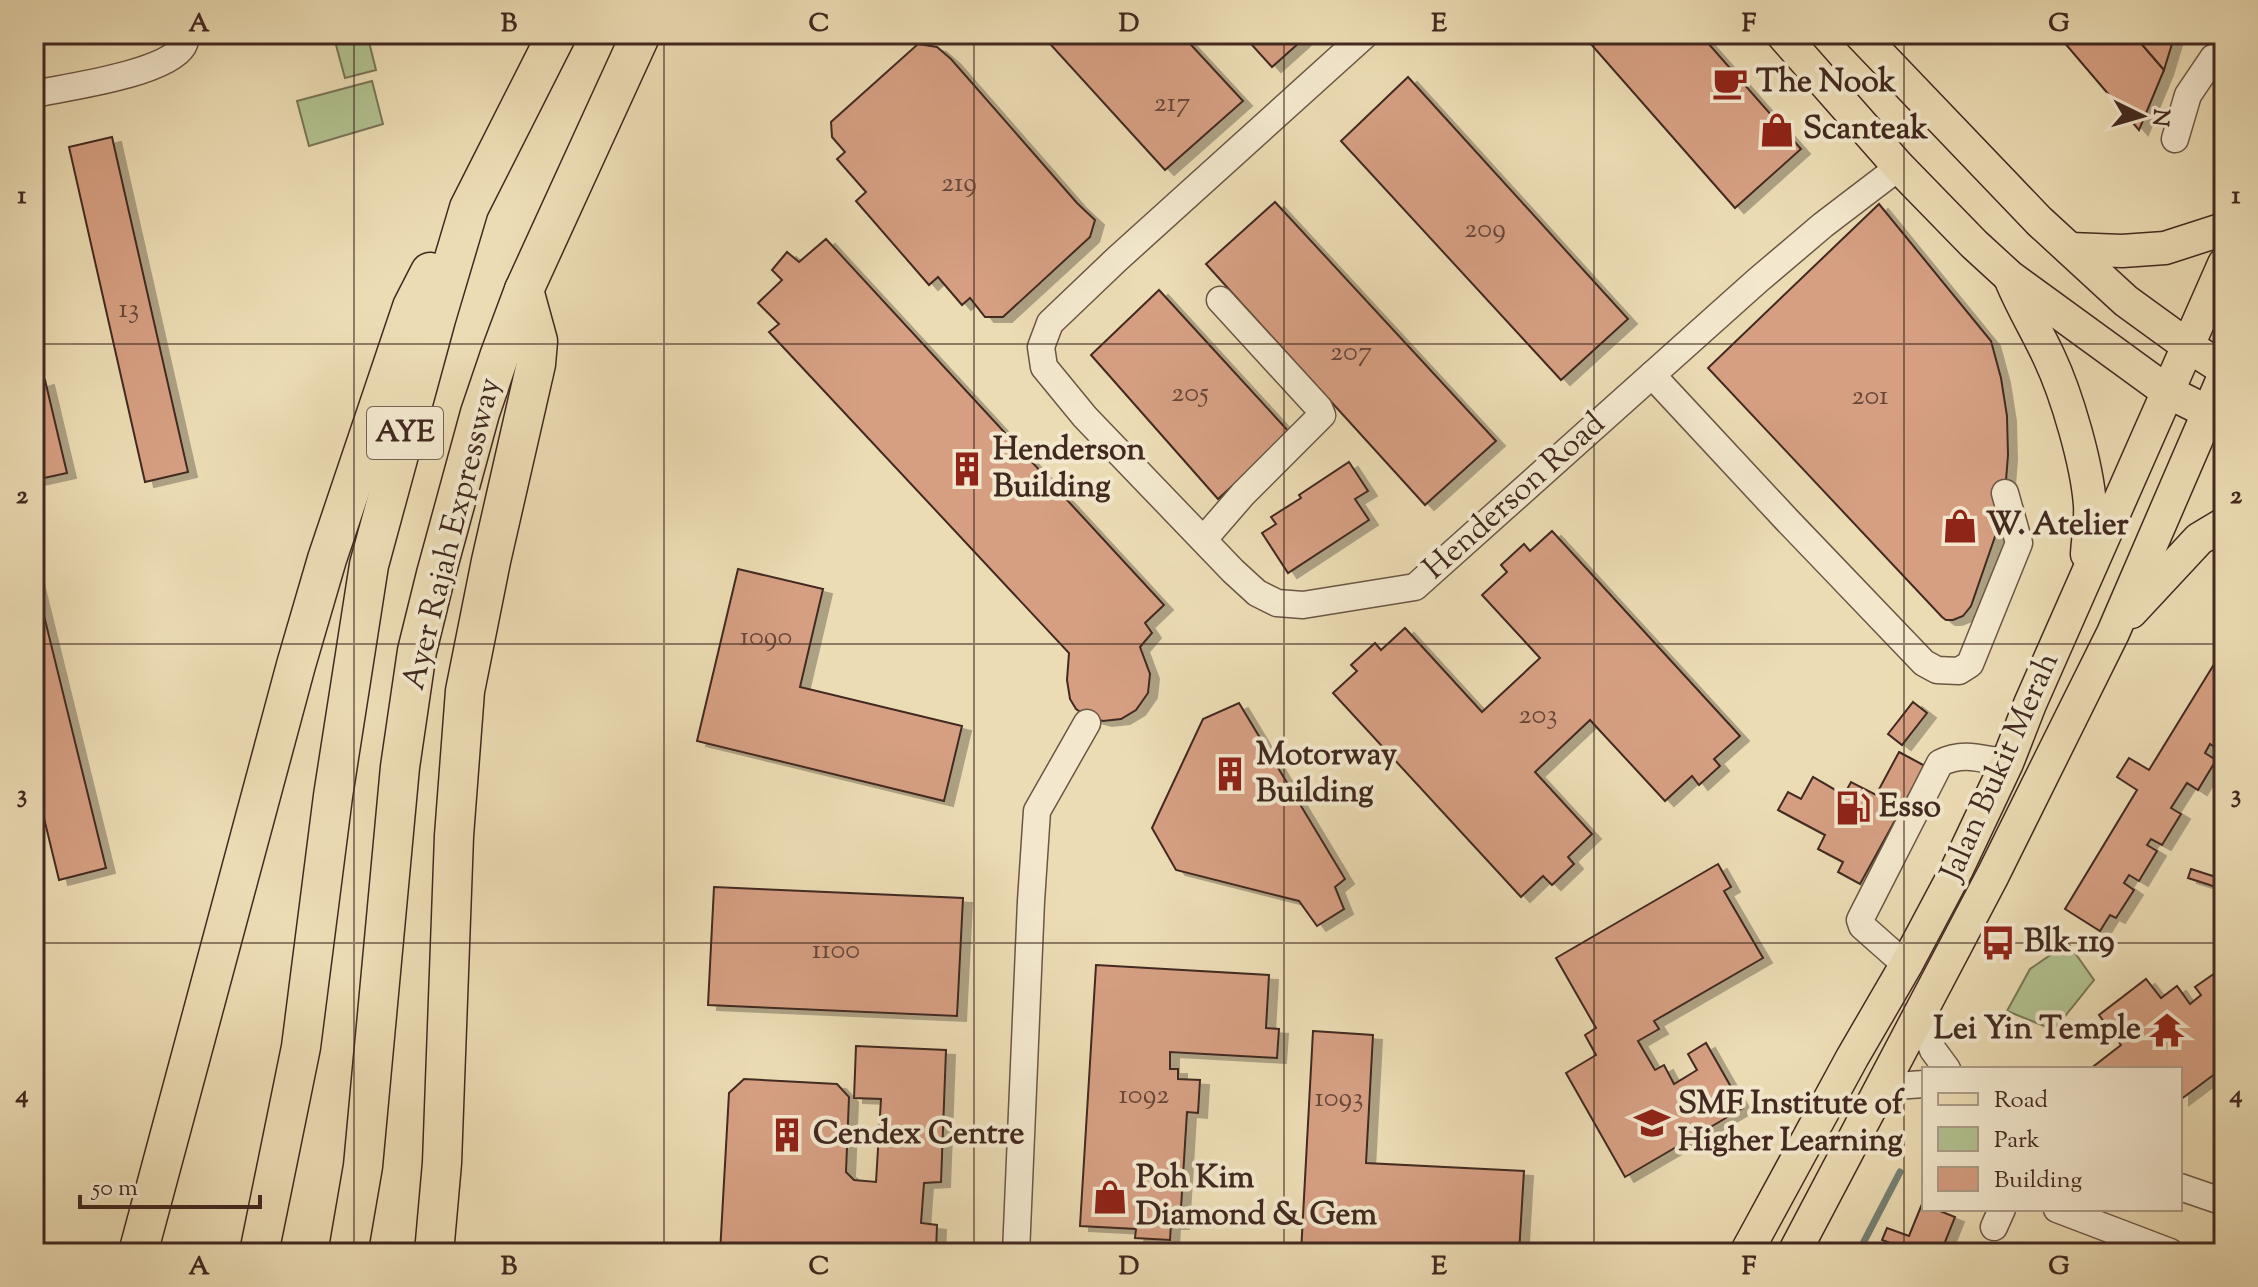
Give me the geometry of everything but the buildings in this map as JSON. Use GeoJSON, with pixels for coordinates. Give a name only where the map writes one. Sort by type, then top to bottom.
{"type":"FeatureCollection","features":[{"type":"Feature","properties":{"kind":"highway","name":"Ayer Rajah Expressway"},"geometry":{"type":"LineString","coordinates":[[259,1253],[301,1047],[333,796],[369,565],[469,208],[557,34]]}},
{"type":"Feature","properties":{"kind":"highway","name":"Ayer Rajah Expressway"},"geometry":{"type":"LineString","coordinates":[[348,1253],[363,1166],[400,767],[417,651],[480,413],[524,290],[641,34]]}},
{"type":"Feature","properties":{"kind":"highway"},"geometry":{"type":"LineString","coordinates":[[138,1253],[327,559],[412,307],[450,233],[469,208]]}},
{"type":"Feature","properties":{"kind":"highway"},"geometry":{"type":"LineString","coordinates":[[434,1253],[442,1163],[454,836],[465,691],[536,364],[538,341],[524,290]]}},
{"type":"Feature","properties":{"kind":"main road"},"geometry":{"type":"LineString","coordinates":[[1782,34],[1899,167],[2010,277],[2168,392],[2216,416]]}},
{"type":"Feature","properties":{"kind":"main road"},"geometry":{"type":"LineString","coordinates":[[1860,34],[2039,221],[2126,301],[2224,369]]}},
{"type":"Feature","properties":{"kind":"main road"},"geometry":{"type":"LineString","coordinates":[[2070,249],[2122,251],[2165,248],[2224,229]]}},
{"type":"Feature","properties":{"kind":"main road","name":"Jalan Bukit Merah"},"geometry":{"type":"LineString","coordinates":[[1746,1253],[1957,869],[2007,763],[2030,704],[2224,264]]}},
{"type":"Feature","properties":{"kind":"main road"},"geometry":{"type":"LineString","coordinates":[[2010,277],[2050,358],[2084,467],[2090,507],[2085,579]]}},
{"type":"Feature","properties":{"kind":"main road","name":"Jalan Bukit Merah"},"geometry":{"type":"LineString","coordinates":[[1794,1253],[1993,875],[2113,633],[2216,416],[2224,376]]}},
{"type":"Feature","properties":{"kind":"main road"},"geometry":{"type":"LineString","coordinates":[[2113,633],[2199,539],[2224,524]]}},
{"type":"Feature","properties":{"kind":"street"},"geometry":{"type":"LineString","coordinates":[[34,94],[138,72],[162,63],[183,48],[187,34]]}},
{"type":"Feature","properties":{"kind":"street","name":"Henderson Road"},"geometry":{"type":"LineString","coordinates":[[1366,34],[1050,323],[1041,347],[1044,367],[1085,417],[1257,593],[1277,603],[1314,604],[1415,587],[1823,225],[1899,167]]}},
{"type":"Feature","properties":{"kind":"street"},"geometry":{"type":"LineString","coordinates":[[2175,139],[2188,95],[2213,58],[2224,56]]}},
{"type":"Feature","properties":{"kind":"street"},"geometry":{"type":"LineString","coordinates":[[1204,539],[1243,494],[1322,415],[1319,408],[1220,300]]}},
{"type":"Feature","properties":{"kind":"street"},"geometry":{"type":"LineString","coordinates":[[1652,375],[1924,663],[1937,670],[1959,671],[1970,664],[2019,543],[2005,493]]}},
{"type":"Feature","properties":{"kind":"street"},"geometry":{"type":"LineString","coordinates":[[1016,1253],[1037,811],[1087,723]]}},
{"type":"Feature","properties":{"kind":"street"},"geometry":{"type":"LineString","coordinates":[[1906,965],[1862,926],[1860,920],[1940,763],[1953,757],[2007,763]]}},
{"type":"Feature","properties":{"kind":"street"},"geometry":{"type":"LineString","coordinates":[[1920,1015],[1933,1050],[1946,1067]]}},
{"type":"Feature","properties":{"kind":"street"},"geometry":{"type":"LineString","coordinates":[[1880,1087],[1922,1084]]}},
{"type":"Feature","properties":{"kind":"street"},"geometry":{"type":"LineString","coordinates":[[2196,1183],[2224,1202]]}},
{"type":"Feature","properties":{"kind":"street"},"geometry":{"type":"LineString","coordinates":[[2062,1211],[2170,1252]]}},
{"type":"Feature","properties":{"kind":"green space"},"geometry":{"type":"Polygon","coordinates":[[[333,34],[367,34],[376,70],[345,78],[333,34]]]}},
{"type":"Feature","properties":{"kind":"green space"},"geometry":{"type":"Polygon","coordinates":[[[372,81],[383,124],[309,146],[297,101],[372,81]]]}},
{"type":"Feature","properties":{"kind":"green space"},"geometry":{"type":"Polygon","coordinates":[[[2068,943],[2094,980],[2054,1030],[2007,1011],[2030,969],[2068,943]]]}},
{"type":"Feature","properties":{"kind":"waterway"},"geometry":{"type":"LineString","coordinates":[[1858,1253],[1900,1172]]}},
{"type":"Feature","properties":{"kind":"place","name":"The Nook"},"geometry":{"type":"Point","coordinates":[1730,83]}},
{"type":"Feature","properties":{"kind":"place","name":"Scanteak"},"geometry":{"type":"Point","coordinates":[1777,130]}},
{"type":"Feature","properties":{"kind":"place","name":"Henderson Building"},"geometry":{"type":"Point","coordinates":[967,469]}},
{"type":"Feature","properties":{"kind":"place","name":"W. Atelier"},"geometry":{"type":"Point","coordinates":[1960,526]}},
{"type":"Feature","properties":{"kind":"place","name":"Motorway Building"},"geometry":{"type":"Point","coordinates":[1230,774]}},
{"type":"Feature","properties":{"kind":"place","name":"Esso"},"geometry":{"type":"Point","coordinates":[1853,808]}},
{"type":"Feature","properties":{"kind":"place","name":"Blk 119"},"geometry":{"type":"Point","coordinates":[1998,943]}},
{"type":"Feature","properties":{"kind":"place","name":"Lei Yin Temple"},"geometry":{"type":"Point","coordinates":[2167,1030]}},
{"type":"Feature","properties":{"kind":"place","name":"SMF Institute of Higher Learning"},"geometry":{"type":"Point","coordinates":[1652,1123]}},
{"type":"Feature","properties":{"kind":"place","name":"Cendex Centre"},"geometry":{"type":"Point","coordinates":[787,1135]}},
{"type":"Feature","properties":{"kind":"place","name":"Poh Kim Diamond & Gem"},"geometry":{"type":"Point","coordinates":[1110,1197]}}]}
